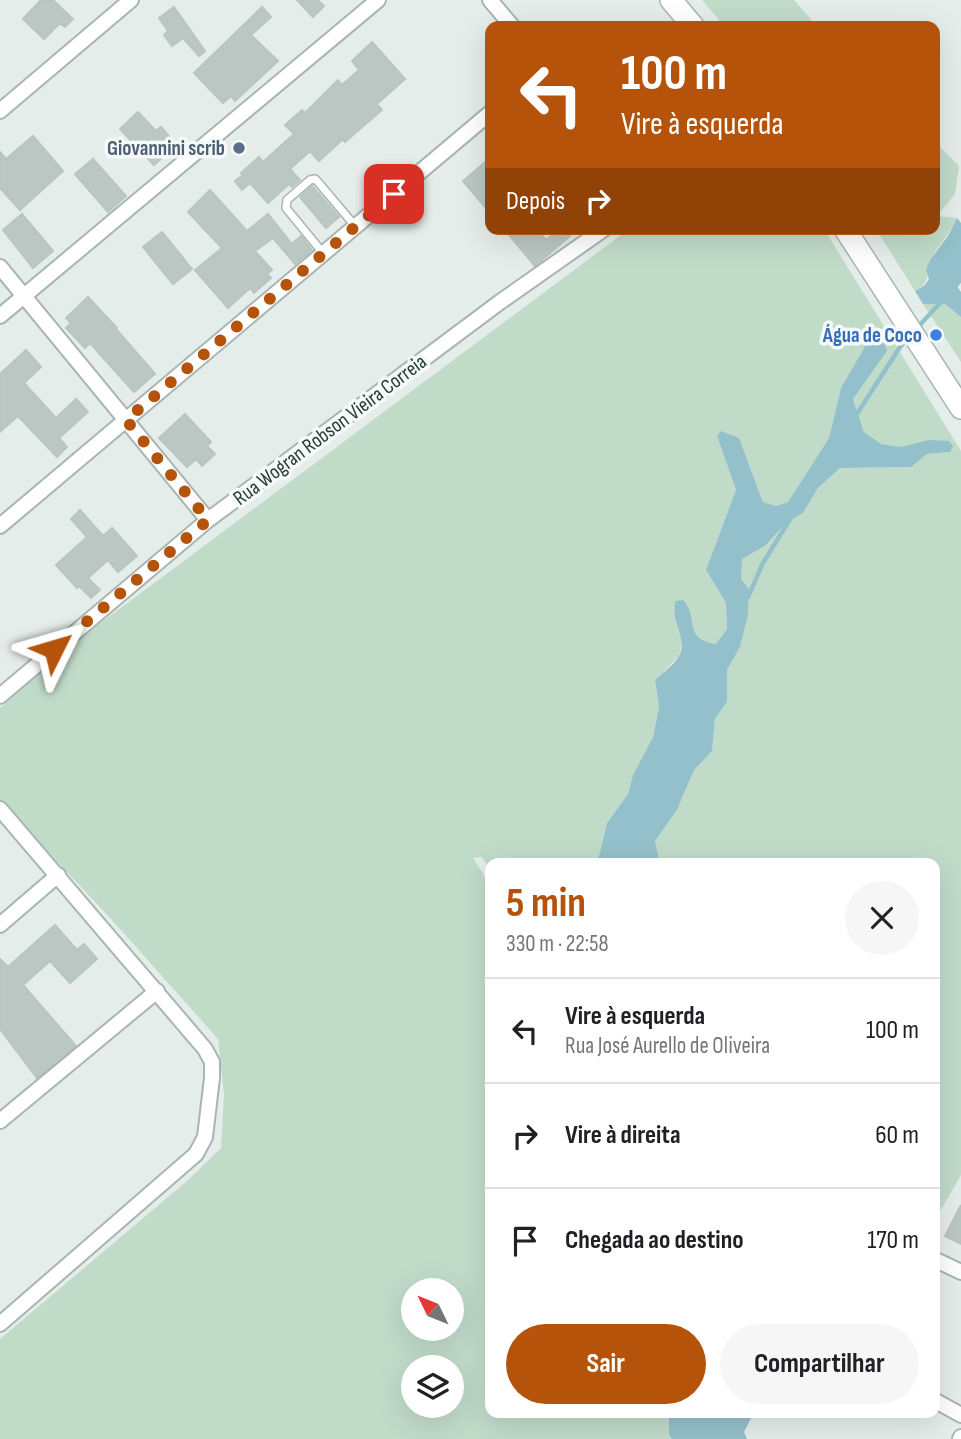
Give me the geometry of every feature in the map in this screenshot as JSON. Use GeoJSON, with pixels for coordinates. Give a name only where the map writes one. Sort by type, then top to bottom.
{"type":"FeatureCollection","features":[{"type":"Feature","properties":{"kind":"main road"},"geometry":{"type":"LineString","coordinates":[[671,0],[689,21]]}},
{"type":"Feature","properties":{"kind":"main road"},"geometry":{"type":"LineString","coordinates":[[849,235],[961,408]]}},
{"type":"Feature","properties":{"kind":"street"},"geometry":{"type":"LineString","coordinates":[[0,111],[131,0]]}},
{"type":"Feature","properties":{"kind":"street"},"geometry":{"type":"LineString","coordinates":[[0,317],[378,0]]}},
{"type":"Feature","properties":{"kind":"street"},"geometry":{"type":"LineString","coordinates":[[490,0],[508,21]]}},
{"type":"Feature","properties":{"kind":"street"},"geometry":{"type":"LineString","coordinates":[[0,526],[485,117]]}},
{"type":"Feature","properties":{"kind":"street","name":"Rua Wogran Robson Vieira Correia"},"geometry":{"type":"LineString","coordinates":[[0,696],[208,520],[500,302],[595,235]]}},
{"type":"Feature","properties":{"kind":"street"},"geometry":{"type":"LineString","coordinates":[[0,267],[208,520]]}},
{"type":"Feature","properties":{"kind":"street"},"geometry":{"type":"LineString","coordinates":[[0,809],[157,991],[205,1049],[212,1062],[205,1137],[196,1154],[0,1324]]}},
{"type":"Feature","properties":{"kind":"street"},"geometry":{"type":"LineString","coordinates":[[0,925],[58,875]]}},
{"type":"Feature","properties":{"kind":"street"},"geometry":{"type":"LineString","coordinates":[[0,1121],[157,991]]}},
{"type":"Feature","properties":{"kind":"street"},"geometry":{"type":"LineString","coordinates":[[940,1262],[961,1272]]}},
{"type":"Feature","properties":{"kind":"street"},"geometry":{"type":"LineString","coordinates":[[940,1403],[961,1415]]}},
{"type":"Feature","properties":{"kind":"lane"},"geometry":{"type":"LineString","coordinates":[[323,254],[286,208],[287,200],[310,180],[318,182],[356,227]]}},
{"type":"Feature","properties":{"kind":"green space"},"geometry":{"type":"Polygon","coordinates":[[[702,0],[794,0],[813,21],[720,21],[702,0]]]}},
{"type":"Feature","properties":{"kind":"green space"},"geometry":{"type":"Polygon","coordinates":[[[940,147],[959,166],[955,194],[940,212],[940,147]]]}},
{"type":"Feature","properties":{"kind":"green space"},"geometry":{"type":"Polygon","coordinates":[[[940,216],[957,218],[932,257],[925,283],[915,291],[880,235],[940,235],[940,216]]]}},
{"type":"Feature","properties":{"kind":"green space"},"geometry":{"type":"Polygon","coordinates":[[[621,235],[828,235],[961,451],[961,1175],[940,1211],[940,858],[659,858],[655,841],[677,810],[694,770],[712,751],[715,719],[727,702],[727,670],[740,647],[748,615],[749,590],[741,579],[742,559],[765,546],[786,523],[803,513],[818,488],[840,468],[910,467],[927,454],[950,452],[928,440],[901,447],[881,444],[864,432],[853,399],[886,352],[841,388],[829,438],[788,502],[776,506],[763,502],[739,438],[717,436],[736,490],[706,570],[726,603],[727,629],[716,644],[707,642],[694,631],[688,605],[673,607],[682,641],[679,656],[655,680],[659,707],[653,737],[633,775],[628,794],[607,823],[598,858],[485,858],[485,862],[482,857],[473,858],[485,877],[485,1418],[669,1418],[669,1435],[672,1439],[0,1439],[0,1339],[187,1181],[221,1148],[224,1094],[218,1039],[112,920],[0,801],[0,708],[51,660],[621,235]]]}},
{"type":"Feature","properties":{"kind":"green space"},"geometry":{"type":"Polygon","coordinates":[[[923,304],[945,304],[961,317],[961,362],[923,304]]]}},
{"type":"Feature","properties":{"kind":"water"},"geometry":{"type":"Polygon","coordinates":[[[957,218],[961,223],[961,276],[957,286],[961,292],[961,317],[945,304],[923,304],[915,291],[929,279],[926,270],[930,260],[948,236],[957,218]]]}},
{"type":"Feature","properties":{"kind":"water"},"geometry":{"type":"Polygon","coordinates":[[[881,334],[887,351],[853,399],[864,432],[881,444],[901,447],[928,440],[949,441],[953,446],[950,452],[927,454],[911,467],[840,468],[818,488],[803,513],[786,523],[765,546],[742,559],[741,579],[749,589],[748,615],[740,647],[727,670],[727,702],[715,719],[712,751],[694,770],[677,810],[655,841],[659,858],[598,858],[607,823],[628,794],[633,775],[653,737],[659,707],[655,680],[679,656],[682,642],[674,614],[676,601],[683,600],[688,607],[695,632],[705,641],[716,644],[727,629],[726,603],[706,570],[736,490],[717,436],[721,431],[739,438],[763,502],[776,506],[788,502],[829,438],[841,388],[870,338],[881,334]]]}},
{"type":"Feature","properties":{"kind":"water"},"geometry":{"type":"Polygon","coordinates":[[[669,1418],[751,1418],[744,1432],[747,1439],[672,1439],[669,1435],[669,1418]]]}},
{"type":"Feature","properties":{"kind":"building"},"geometry":{"type":"Polygon","coordinates":[[[41,0],[53,0],[73,19],[65,27],[60,23],[44,39],[23,19],[41,0]]]}},
{"type":"Feature","properties":{"kind":"building"},"geometry":{"type":"Polygon","coordinates":[[[297,0],[318,0],[324,6],[313,17],[297,0]]]}},
{"type":"Feature","properties":{"kind":"building"},"geometry":{"type":"Polygon","coordinates":[[[174,7],[205,51],[199,56],[183,38],[172,46],[164,35],[168,31],[159,18],[174,7]]]}},
{"type":"Feature","properties":{"kind":"building"},"geometry":{"type":"Polygon","coordinates":[[[262,7],[271,17],[251,35],[278,61],[235,101],[231,96],[223,103],[194,73],[262,7]]]}},
{"type":"Feature","properties":{"kind":"building"},"geometry":{"type":"Polygon","coordinates":[[[372,42],[405,79],[377,104],[382,110],[319,161],[310,151],[290,169],[300,180],[292,187],[289,184],[268,203],[250,183],[242,190],[235,181],[243,175],[241,173],[259,157],[263,162],[294,134],[285,125],[302,110],[305,113],[338,80],[342,85],[359,70],[352,61],[372,42]]]}},
{"type":"Feature","properties":{"kind":"building"},"geometry":{"type":"Polygon","coordinates":[[[138,112],[156,131],[161,127],[173,141],[163,151],[166,154],[154,165],[120,129],[138,112]]]}},
{"type":"Feature","properties":{"kind":"building"},"geometry":{"type":"Polygon","coordinates":[[[33,136],[63,171],[20,210],[0,188],[0,152],[6,159],[33,136]]]}},
{"type":"Feature","properties":{"kind":"building"},"geometry":{"type":"Polygon","coordinates":[[[93,159],[126,196],[108,212],[75,174],[93,159]]]}},
{"type":"Feature","properties":{"kind":"building"},"geometry":{"type":"Polygon","coordinates":[[[485,162],[485,207],[463,181],[485,162]]]}},
{"type":"Feature","properties":{"kind":"building"},"geometry":{"type":"Polygon","coordinates":[[[312,186],[339,217],[326,228],[300,197],[312,186]]]}},
{"type":"Feature","properties":{"kind":"building"},"geometry":{"type":"Polygon","coordinates":[[[210,190],[247,231],[268,214],[292,244],[301,236],[312,250],[295,264],[273,238],[255,251],[272,270],[267,274],[271,278],[254,293],[250,288],[228,308],[195,270],[222,248],[188,212],[210,190]]]}},
{"type":"Feature","properties":{"kind":"building"},"geometry":{"type":"Polygon","coordinates":[[[22,214],[53,251],[33,268],[3,230],[22,214]]]}},
{"type":"Feature","properties":{"kind":"building"},"geometry":{"type":"Polygon","coordinates":[[[162,232],[192,269],[173,284],[143,247],[162,232]]]}},
{"type":"Feature","properties":{"kind":"building"},"geometry":{"type":"Polygon","coordinates":[[[509,235],[542,235],[546,240],[552,235],[569,235],[570,236],[535,266],[509,235]]]}},
{"type":"Feature","properties":{"kind":"building"},"geometry":{"type":"Polygon","coordinates":[[[88,297],[155,374],[134,392],[90,343],[85,348],[66,328],[71,323],[66,318],[88,297]]]}},
{"type":"Feature","properties":{"kind":"building"},"geometry":{"type":"Polygon","coordinates":[[[26,350],[41,367],[24,383],[56,418],[76,399],[88,412],[59,438],[67,447],[57,457],[18,416],[0,432],[0,374],[26,350]]]}},
{"type":"Feature","properties":{"kind":"building"},"geometry":{"type":"Polygon","coordinates":[[[185,414],[211,442],[207,446],[215,454],[202,466],[196,459],[187,467],[159,438],[185,414]]]}},
{"type":"Feature","properties":{"kind":"building"},"geometry":{"type":"Polygon","coordinates":[[[80,510],[103,536],[112,528],[137,556],[118,572],[108,560],[88,578],[100,590],[91,598],[79,586],[77,588],[56,565],[87,537],[71,519],[80,510]]]}},
{"type":"Feature","properties":{"kind":"building"},"geometry":{"type":"Polygon","coordinates":[[[55,925],[77,950],[84,944],[97,959],[70,983],[50,961],[23,985],[76,1046],[37,1078],[0,1029],[0,959],[8,967],[55,925]]]}},
{"type":"Feature","properties":{"kind":"building"},"geometry":{"type":"Polygon","coordinates":[[[961,1205],[961,1244],[945,1236],[961,1205]]]}},
{"type":"Feature","properties":{"kind":"waterway"},"geometry":{"type":"LineString","coordinates":[[955,287],[961,279]]}},
{"type":"Feature","properties":{"kind":"waterway"},"geometry":{"type":"LineString","coordinates":[[917,328],[942,301]]}},
{"type":"Feature","properties":{"kind":"waterway"},"geometry":{"type":"LineString","coordinates":[[855,417],[909,337]]}},
{"type":"Feature","properties":{"kind":"waterway"},"geometry":{"type":"LineString","coordinates":[[748,597],[763,563],[792,516]]}},
{"type":"Feature","properties":{"kind":"place","name":"Giovannini scrib"},"geometry":{"type":"Point","coordinates":[239,148]}},
{"type":"Feature","properties":{"kind":"place","name":"Água de Coco"},"geometry":{"type":"Point","coordinates":[936,335]}},
{"type":"Feature","properties":{"kind":"route"},"geometry":{"type":"LineString","coordinates":[[54,649],[208,520],[126,420],[394,194]]}}]}
